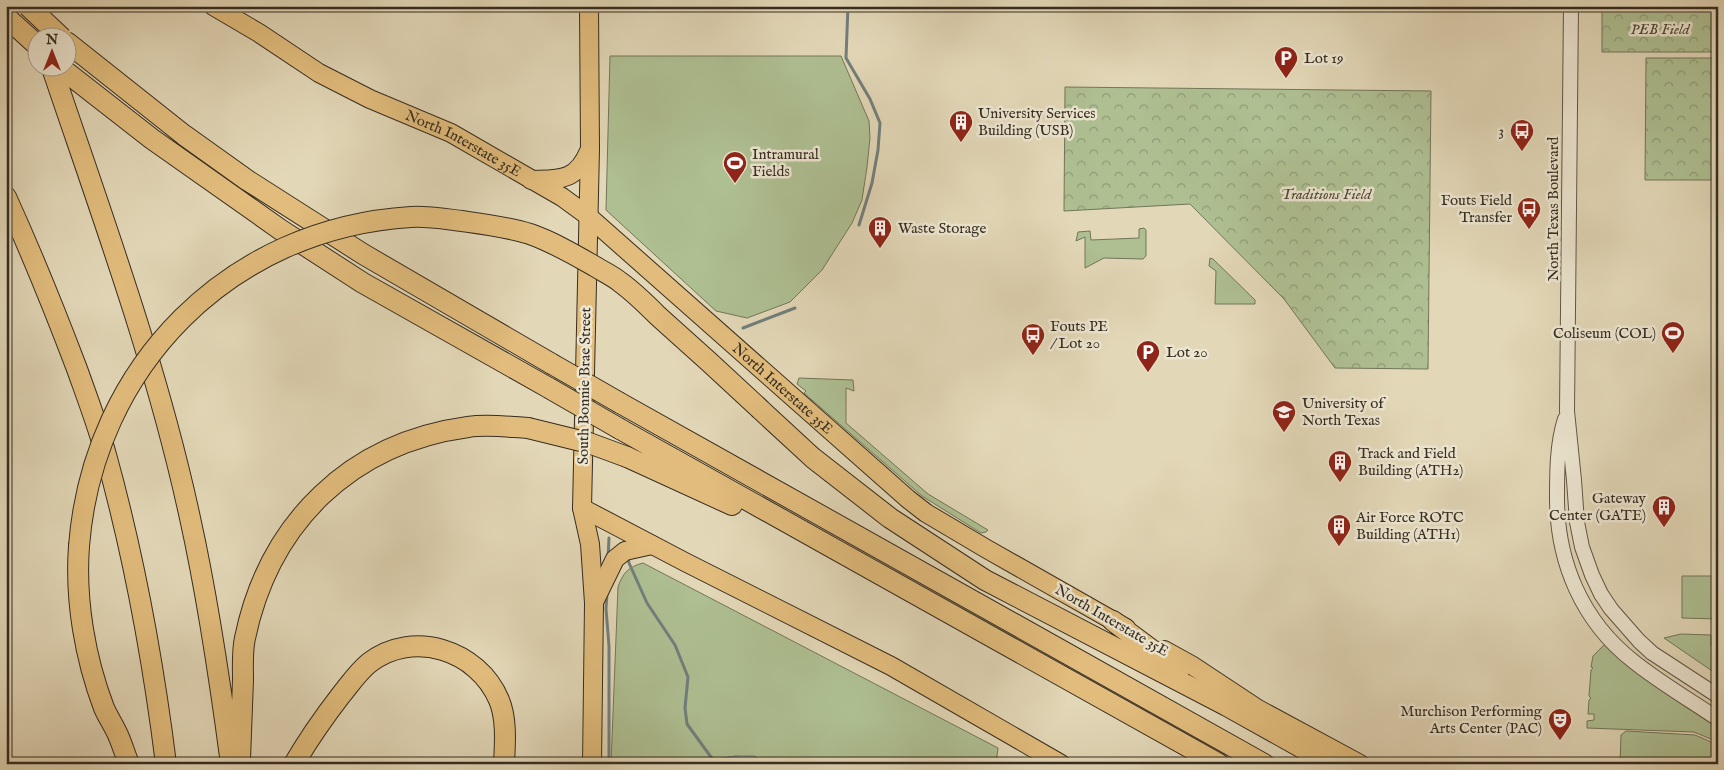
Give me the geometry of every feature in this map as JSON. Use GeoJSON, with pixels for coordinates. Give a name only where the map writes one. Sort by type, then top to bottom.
{"type":"FeatureCollection","features":[{"type":"Feature","properties":{"kind":"highway"},"geometry":{"type":"LineString","coordinates":[[28,6],[51,28]]}},
{"type":"Feature","properties":{"kind":"highway"},"geometry":{"type":"LineString","coordinates":[[32,6],[39,28]]}},
{"type":"Feature","properties":{"kind":"highway"},"geometry":{"type":"LineString","coordinates":[[6,17],[28,37]]}},
{"type":"Feature","properties":{"kind":"highway"},"geometry":{"type":"LineString","coordinates":[[78,52],[184,135],[247,180],[363,254],[620,403],[1264,764]]}},
{"type":"Feature","properties":{"kind":"highway"},"geometry":{"type":"LineString","coordinates":[[55,78],[128,295],[153,377],[190,517],[219,677],[230,764]]}},
{"type":"Feature","properties":{"kind":"highway"},"geometry":{"type":"LineString","coordinates":[[74,78],[114,110],[240,202],[310,249],[429,322],[1219,764]]}},
{"type":"Feature","properties":{"kind":"highway"},"geometry":{"type":"LineString","coordinates":[[6,197],[65,338],[106,454],[125,530],[152,662],[166,764]]}},
{"type":"Feature","properties":{"kind":"highway"},"geometry":{"type":"LineString","coordinates":[[129,764],[118,735],[104,709],[94,677],[84,636],[80,598],[78,559],[84,506],[98,450],[105,432],[133,380],[155,348],[196,305],[223,283],[265,258],[307,238],[358,224],[412,217],[476,223],[529,234],[568,250],[619,281],[813,458],[890,518],[985,580],[1227,706],[1330,764]]}},
{"type":"Feature","properties":{"kind":"highway"},"geometry":{"type":"LineString","coordinates":[[6,227],[65,338]]}},
{"type":"Feature","properties":{"kind":"highway"},"geometry":{"type":"LineString","coordinates":[[240,764],[244,641],[265,573],[286,535],[317,498],[337,482],[400,444],[433,434],[470,426],[528,428],[589,443],[627,457],[894,582]]}},
{"type":"Feature","properties":{"kind":"highway"},"geometry":{"type":"LineString","coordinates":[[872,538],[906,562]]}},
{"type":"Feature","properties":{"kind":"highway"},"geometry":{"type":"LineString","coordinates":[[1114,621],[1227,706]]}},
{"type":"Feature","properties":{"kind":"highway"},"geometry":{"type":"LineString","coordinates":[[294,764],[330,710],[355,677],[369,663],[387,652],[415,646],[443,649],[458,656],[482,674],[492,686],[500,702],[504,717],[504,764]]}},
{"type":"Feature","properties":{"kind":"main road","name":"North Interstate 35E"},"geometry":{"type":"LineString","coordinates":[[213,6],[334,81],[370,99],[452,133],[562,197],[588,216],[908,499],[944,524],[1193,666],[1219,685],[1258,709],[1360,764]]}},
{"type":"Feature","properties":{"kind":"main road","name":"South Bonnie Brae Street"},"geometry":{"type":"LineString","coordinates":[[589,6],[590,149],[582,508],[590,544],[594,603],[592,764]]}},
{"type":"Feature","properties":{"kind":"main road"},"geometry":{"type":"LineString","coordinates":[[530,180],[568,177],[579,169],[590,149]]}},
{"type":"Feature","properties":{"kind":"main road"},"geometry":{"type":"LineString","coordinates":[[582,508],[891,666],[1061,764]]}},
{"type":"Feature","properties":{"kind":"main road"},"geometry":{"type":"LineString","coordinates":[[594,603],[614,559],[625,551],[652,545]]}},
{"type":"Feature","properties":{"kind":"street","name":"North Texas Boulevard"},"geometry":{"type":"LineString","coordinates":[[1571,6],[1567,411],[1574,471],[1577,522],[1582,547],[1601,594],[1611,609],[1639,641],[1652,653],[1718,696]]}},
{"type":"Feature","properties":{"kind":"street","name":"North Texas Boulevard"},"geometry":{"type":"LineString","coordinates":[[1567,411],[1562,427],[1560,444],[1557,480],[1557,520],[1562,550],[1574,585],[1589,612],[1619,649],[1633,661],[1718,719]]}},
{"type":"Feature","properties":{"kind":"green space","name":"PEB Field"},"geometry":{"type":"Polygon","coordinates":[[[1602,6],[1718,6],[1718,52],[1602,52],[1602,6]]]}},
{"type":"Feature","properties":{"kind":"green space","name":"Intramural Fields"},"geometry":{"type":"Polygon","coordinates":[[[610,56],[841,56],[869,121],[870,138],[862,200],[852,223],[822,270],[790,302],[747,318],[716,311],[606,210],[610,56]]]}},
{"type":"Feature","properties":{"kind":"green space"},"geometry":{"type":"Polygon","coordinates":[[[1646,58],[1718,58],[1718,180],[1645,180],[1646,58]]]}},
{"type":"Feature","properties":{"kind":"green space","name":"Traditions Field"},"geometry":{"type":"Polygon","coordinates":[[[1065,87],[1431,91],[1428,369],[1335,368],[1284,299],[1190,204],[1064,211],[1065,87]]]}},
{"type":"Feature","properties":{"kind":"green space"},"geometry":{"type":"Polygon","coordinates":[[[1144,228],[1146,230],[1146,256],[1143,259],[1104,258],[1085,268],[1085,237],[1076,241],[1078,232],[1090,231],[1091,240],[1139,238],[1139,229],[1144,228]]]}},
{"type":"Feature","properties":{"kind":"green space"},"geometry":{"type":"Polygon","coordinates":[[[1210,258],[1255,300],[1255,304],[1215,304],[1216,271],[1209,266],[1210,258]]]}},
{"type":"Feature","properties":{"kind":"green space"},"geometry":{"type":"Polygon","coordinates":[[[799,378],[853,380],[854,391],[846,388],[846,423],[928,494],[988,530],[981,533],[922,496],[804,393],[806,391],[797,384],[799,378]]]}},
{"type":"Feature","properties":{"kind":"green space"},"geometry":{"type":"Polygon","coordinates":[[[643,563],[998,748],[996,764],[762,764],[762,762],[736,756],[712,760],[712,764],[611,764],[618,587],[627,571],[633,566],[643,563]]]}},
{"type":"Feature","properties":{"kind":"green space"},"geometry":{"type":"Polygon","coordinates":[[[1682,576],[1718,576],[1718,619],[1682,618],[1682,576]]]}},
{"type":"Feature","properties":{"kind":"green space"},"geometry":{"type":"Polygon","coordinates":[[[1681,634],[1711,635],[1711,645],[1718,646],[1718,675],[1664,638],[1681,634]]]}},
{"type":"Feature","properties":{"kind":"green space"},"geometry":{"type":"Polygon","coordinates":[[[1605,644],[1718,728],[1718,742],[1694,732],[1587,728],[1587,721],[1594,720],[1594,714],[1588,714],[1589,700],[1591,698],[1589,696],[1593,656],[1605,644]]]}},
{"type":"Feature","properties":{"kind":"green space"},"geometry":{"type":"Polygon","coordinates":[[[1626,731],[1695,735],[1718,745],[1718,764],[1620,764],[1621,735],[1626,731]]]}},
{"type":"Feature","properties":{"kind":"water"},"geometry":{"type":"Polygon","coordinates":[[[736,756],[755,756],[762,764],[712,764],[712,760],[736,756]]]}},
{"type":"Feature","properties":{"kind":"waterway"},"geometry":{"type":"LineString","coordinates":[[848,6],[846,58],[870,99],[880,123],[878,150],[872,183],[859,225]]}},
{"type":"Feature","properties":{"kind":"waterway"},"geometry":{"type":"LineString","coordinates":[[743,328],[795,308]]}},
{"type":"Feature","properties":{"kind":"waterway"},"geometry":{"type":"LineString","coordinates":[[608,558],[609,538]]}},
{"type":"Feature","properties":{"kind":"waterway"},"geometry":{"type":"LineString","coordinates":[[628,556],[629,563],[647,603],[675,645],[688,677],[685,708],[687,724],[716,764]]}},
{"type":"Feature","properties":{"kind":"waterway"},"geometry":{"type":"LineString","coordinates":[[607,594],[609,764]]}},
{"type":"Feature","properties":{"kind":"place","name":"Lot 19"},"geometry":{"type":"Point","coordinates":[1286,79]}},
{"type":"Feature","properties":{"kind":"place","name":"University Services Building (USB)"},"geometry":{"type":"Point","coordinates":[961,143]}},
{"type":"Feature","properties":{"kind":"place","name":"3"},"geometry":{"type":"Point","coordinates":[1522,152]}},
{"type":"Feature","properties":{"kind":"place","name":"Intramural Fields"},"geometry":{"type":"Point","coordinates":[735,184]}},
{"type":"Feature","properties":{"kind":"place","name":"Fouts Field Transfer"},"geometry":{"type":"Point","coordinates":[1529,230]}},
{"type":"Feature","properties":{"kind":"place","name":"Waste Storage"},"geometry":{"type":"Point","coordinates":[880,249]}},
{"type":"Feature","properties":{"kind":"place","name":"Coliseum (COL)"},"geometry":{"type":"Point","coordinates":[1673,354]}},
{"type":"Feature","properties":{"kind":"place","name":"Fouts PE / Lot 20"},"geometry":{"type":"Point","coordinates":[1033,356]}},
{"type":"Feature","properties":{"kind":"place","name":"Lot 20"},"geometry":{"type":"Point","coordinates":[1148,373]}},
{"type":"Feature","properties":{"kind":"place","name":"University of North Texas"},"geometry":{"type":"Point","coordinates":[1284,433]}},
{"type":"Feature","properties":{"kind":"place","name":"Track and Field Building (ATH2)"},"geometry":{"type":"Point","coordinates":[1340,483]}},
{"type":"Feature","properties":{"kind":"place","name":"Gateway Center (GATE)"},"geometry":{"type":"Point","coordinates":[1664,528]}},
{"type":"Feature","properties":{"kind":"place","name":"Air Force ROTC Building (ATH1)"},"geometry":{"type":"Point","coordinates":[1339,547]}},
{"type":"Feature","properties":{"kind":"place","name":"Murchison Performing Arts Center (PAC)"},"geometry":{"type":"Point","coordinates":[1560,741]}}]}
